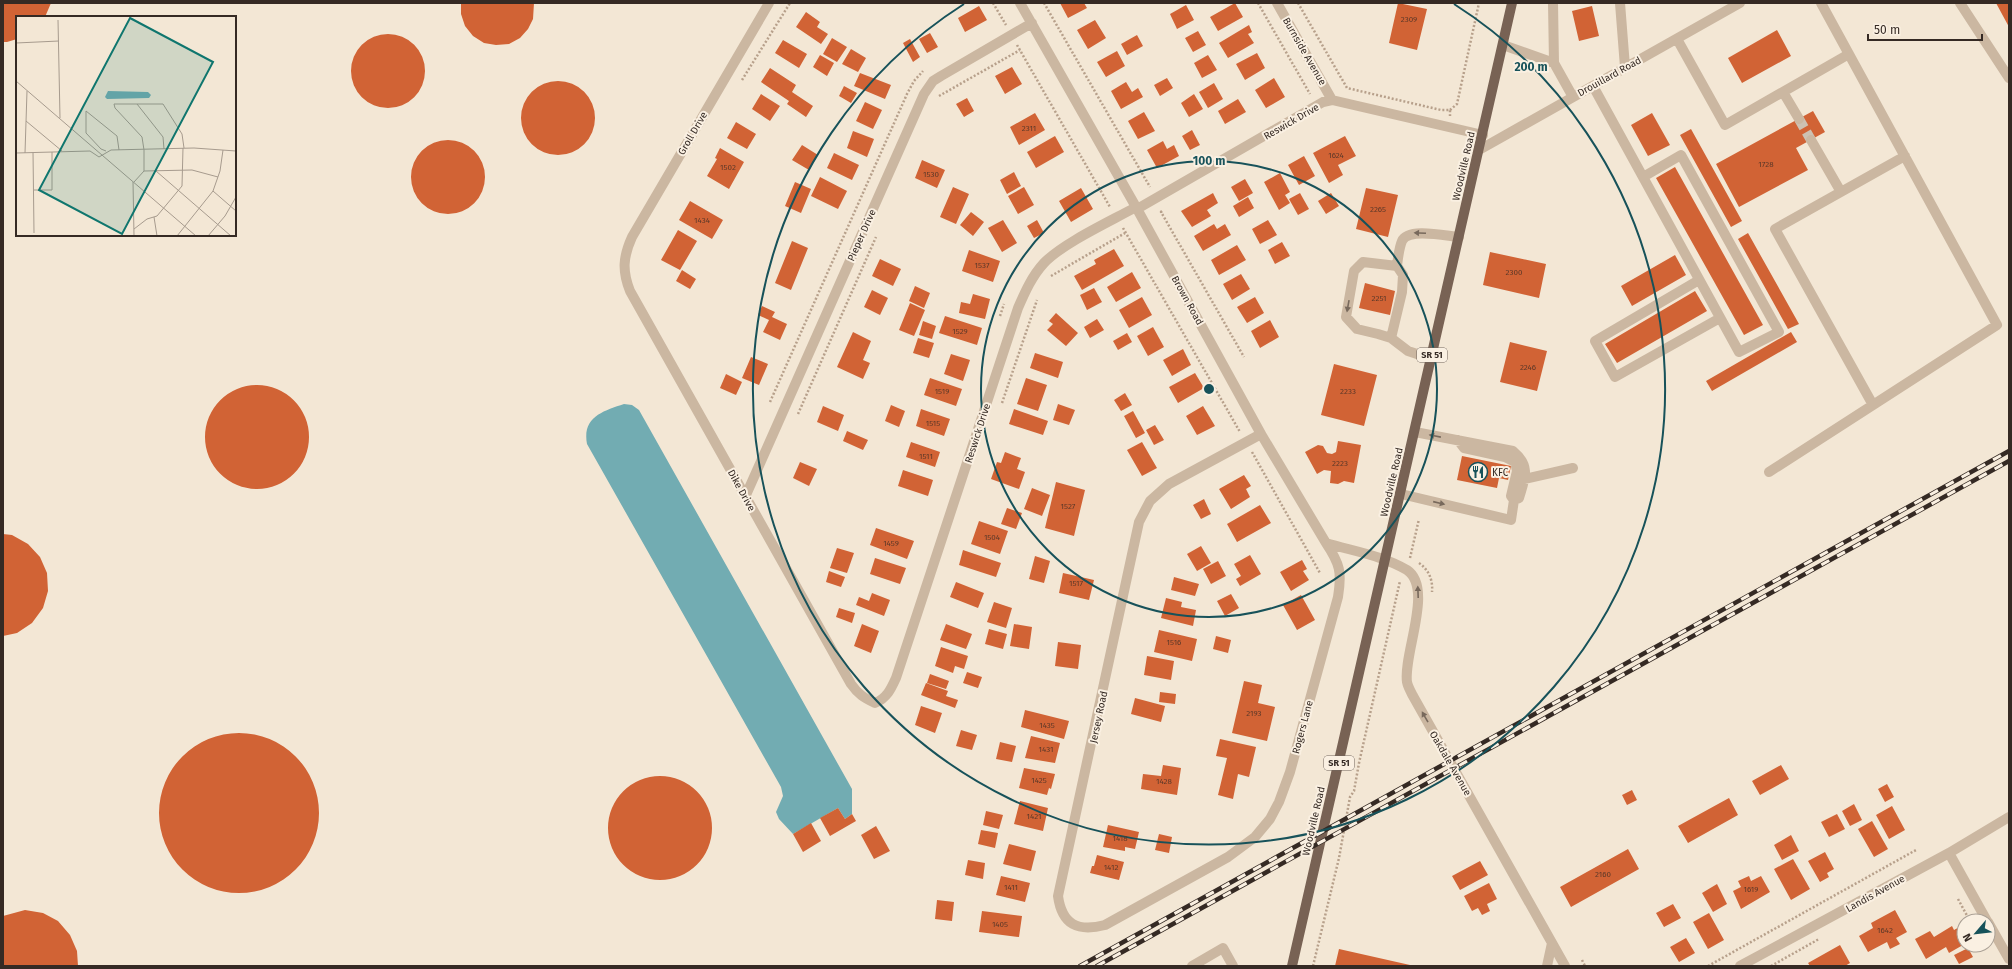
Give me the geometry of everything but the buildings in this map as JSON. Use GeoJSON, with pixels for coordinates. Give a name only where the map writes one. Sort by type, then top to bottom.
{"type":"FeatureCollection","features":[{"type":"Feature","properties":{"kind":"main road","name":"Woodville Road"},"geometry":{"type":"LineString","coordinates":[[1292,966],[1432,359],[1512,3]]}},
{"type":"Feature","properties":{"kind":"street","name":"Groll Drive"},"geometry":{"type":"LineString","coordinates":[[623,266],[624,257],[632,237],[768,3]]}},
{"type":"Feature","properties":{"kind":"street","name":"Brown Road"},"geometry":{"type":"LineString","coordinates":[[1020,3],[1137,208],[1262,434],[1326,543]]}},
{"type":"Feature","properties":{"kind":"street","name":"Burnside Avenue"},"geometry":{"type":"LineString","coordinates":[[1277,3],[1332,100]]}},
{"type":"Feature","properties":{"kind":"street"},"geometry":{"type":"LineString","coordinates":[[1553,3],[1554,63],[1573,97]]}},
{"type":"Feature","properties":{"kind":"street"},"geometry":{"type":"LineString","coordinates":[[1620,3],[1625,67]]}},
{"type":"Feature","properties":{"kind":"street","name":"Drouillard Road"},"geometry":{"type":"LineString","coordinates":[[1479,150],[1740,3]]}},
{"type":"Feature","properties":{"kind":"street"},"geometry":{"type":"LineString","coordinates":[[1769,472],[1997,325],[1821,3]]}},
{"type":"Feature","properties":{"kind":"street"},"geometry":{"type":"LineString","coordinates":[[1960,3],[2009,78]]}},
{"type":"Feature","properties":{"kind":"street","name":"Pieper Drive"},"geometry":{"type":"LineString","coordinates":[[746,495],[924,94],[933,81],[1032,23]]}},
{"type":"Feature","properties":{"kind":"street"},"geometry":{"type":"LineString","coordinates":[[1677,38],[1724,125],[1849,54]]}},
{"type":"Feature","properties":{"kind":"street"},"geometry":{"type":"LineString","coordinates":[[1503,46],[1554,63]]}},
{"type":"Feature","properties":{"kind":"street"},"geometry":{"type":"LineString","coordinates":[[1593,86],[1739,352],[1779,332],[1681,155],[1643,177]]}},
{"type":"Feature","properties":{"kind":"street"},"geometry":{"type":"LineString","coordinates":[[1783,92],[1799,119]]}},
{"type":"Feature","properties":{"kind":"street","name":"Reswick Drive"},"geometry":{"type":"LineString","coordinates":[[875,703],[882,700],[888,694],[896,678],[1018,308],[1026,288],[1034,275],[1054,254],[1155,199],[1323,102],[1332,100]]}},
{"type":"Feature","properties":{"kind":"street"},"geometry":{"type":"LineString","coordinates":[[1332,100],[1483,135]]}},
{"type":"Feature","properties":{"kind":"street"},"geometry":{"type":"LineString","coordinates":[[1811,140],[1841,192]]}},
{"type":"Feature","properties":{"kind":"street"},"geometry":{"type":"LineString","coordinates":[[1873,405],[1775,229],[1905,156]]}},
{"type":"Feature","properties":{"kind":"street"},"geometry":{"type":"LineString","coordinates":[[1390,338],[1402,292],[1403,275],[1397,266],[1402,240],[1415,232],[1459,237]]}},
{"type":"Feature","properties":{"kind":"street"},"geometry":{"type":"LineString","coordinates":[[1397,266],[1362,262],[1357,266],[1354,271],[1346,317],[1357,329],[1390,338],[1408,351],[1432,359]]}},
{"type":"Feature","properties":{"kind":"street","name":"Dike Drive"},"geometry":{"type":"LineString","coordinates":[[623,266],[630,291],[851,684],[858,693],[875,703]]}},
{"type":"Feature","properties":{"kind":"street"},"geometry":{"type":"LineString","coordinates":[[1699,280],[1595,341],[1615,376],[1720,318]]}},
{"type":"Feature","properties":{"kind":"street"},"geometry":{"type":"LineString","coordinates":[[1415,432],[1513,451],[1522,458],[1526,470],[1519,498],[1514,500]]}},
{"type":"Feature","properties":{"kind":"street","name":"Jersey Road"},"geometry":{"type":"LineString","coordinates":[[1196,875],[1105,926],[1096,928],[1075,925],[1062,915],[1058,896],[1097,723],[1139,522],[1150,501],[1169,484],[1262,434]]}},
{"type":"Feature","properties":{"kind":"street"},"geometry":{"type":"LineString","coordinates":[[1401,494],[1511,520],[1514,500],[1511,496],[1517,471],[1515,462],[1505,457],[1464,448],[1458,440]]}},
{"type":"Feature","properties":{"kind":"street"},"geometry":{"type":"LineString","coordinates":[[1524,479],[1573,468]]}},
{"type":"Feature","properties":{"kind":"street"},"geometry":{"type":"LineString","coordinates":[[1326,543],[1386,560]]}},
{"type":"Feature","properties":{"kind":"street","name":"Rogers Lane"},"geometry":{"type":"LineString","coordinates":[[1196,875],[1228,857],[1254,837],[1264,827],[1279,802],[1290,772],[1340,582],[1340,570],[1337,559],[1326,543]]}},
{"type":"Feature","properties":{"kind":"street","name":"Oakdale Avenue"},"geometry":{"type":"LineString","coordinates":[[1386,560],[1413,574],[1417,581],[1419,590],[1408,665],[1408,682],[1413,696],[1565,966]]}},
{"type":"Feature","properties":{"kind":"street","name":"Landis Avenue"},"geometry":{"type":"LineString","coordinates":[[1740,966],[1949,852],[2009,817]]}},
{"type":"Feature","properties":{"kind":"street"},"geometry":{"type":"LineString","coordinates":[[1949,852],[1983,913]]}},
{"type":"Feature","properties":{"kind":"street"},"geometry":{"type":"LineString","coordinates":[[1996,936],[2009,959]]}},
{"type":"Feature","properties":{"kind":"street"},"geometry":{"type":"LineString","coordinates":[[1547,966],[1552,943]]}},
{"type":"Feature","properties":{"kind":"street"},"geometry":{"type":"LineString","coordinates":[[1192,966],[1223,948],[1233,966]]}},
{"type":"Feature","properties":{"kind":"path"},"geometry":{"type":"LineString","coordinates":[[742,80],[790,3]]}},
{"type":"Feature","properties":{"kind":"path"},"geometry":{"type":"LineString","coordinates":[[993,3],[1114,212]]}},
{"type":"Feature","properties":{"kind":"path"},"geometry":{"type":"LineString","coordinates":[[1044,3],[1244,357]]}},
{"type":"Feature","properties":{"kind":"path"},"geometry":{"type":"LineString","coordinates":[[1258,3],[1310,94]]}},
{"type":"Feature","properties":{"kind":"path"},"geometry":{"type":"LineString","coordinates":[[1298,3],[1347,88],[1441,110],[1450,110],[1457,104],[1479,3]]}},
{"type":"Feature","properties":{"kind":"path"},"geometry":{"type":"LineString","coordinates":[[938,96],[1020,50]]}},
{"type":"Feature","properties":{"kind":"path"},"geometry":{"type":"LineString","coordinates":[[1449,127],[1450,110]]}},
{"type":"Feature","properties":{"kind":"path"},"geometry":{"type":"LineString","coordinates":[[1161,212],[1167,208]]}},
{"type":"Feature","properties":{"kind":"path"},"geometry":{"type":"LineString","coordinates":[[1122,226],[1243,436]]}},
{"type":"Feature","properties":{"kind":"path"},"geometry":{"type":"LineString","coordinates":[[1044,280],[1125,233]]}},
{"type":"Feature","properties":{"kind":"path"},"geometry":{"type":"LineString","coordinates":[[798,414],[878,234]]}},
{"type":"Feature","properties":{"kind":"path"},"geometry":{"type":"LineString","coordinates":[[1002,403],[1039,294]]}},
{"type":"Feature","properties":{"kind":"path"},"geometry":{"type":"LineString","coordinates":[[1000,316],[1004,304]]}},
{"type":"Feature","properties":{"kind":"path"},"geometry":{"type":"LineString","coordinates":[[1250,450],[1320,573]]}},
{"type":"Feature","properties":{"kind":"path"},"geometry":{"type":"LineString","coordinates":[[1313,966],[1339,858],[1350,797],[1354,791],[1397,596],[1405,569],[1410,559],[1419,519]]}},
{"type":"Feature","properties":{"kind":"path"},"geometry":{"type":"LineString","coordinates":[[1708,966],[1916,850]]}},
{"type":"Feature","properties":{"kind":"path"},"geometry":{"type":"LineString","coordinates":[[1958,899],[1966,913]]}},
{"type":"Feature","properties":{"kind":"path"},"geometry":{"type":"LineString","coordinates":[[1582,960],[1585,966]]}},
{"type":"Feature","properties":{"kind":"water"},"geometry":{"type":"Polygon","coordinates":[[[624,404],[632,405],[639,410],[852,789],[852,814],[845,819],[838,808],[793,834],[779,819],[776,812],[783,796],[781,787],[587,444],[586,435],[591,421],[596,416],[609,409],[624,404]]]}},
{"type":"Feature","properties":{"kind":"tunnel"},"geometry":{"type":"LineString","coordinates":[[1799,119],[1811,140]]}},
{"type":"Feature","properties":{"kind":"railway"},"geometry":{"type":"LineString","coordinates":[[1080,966],[2009,451]]}},
{"type":"Feature","properties":{"kind":"railway"},"geometry":{"type":"LineString","coordinates":[[1097,966],[2009,461]]}},
{"type":"Feature","properties":{"kind":"place","name":"KFC"},"geometry":{"type":"Point","coordinates":[1478,472]}}]}
